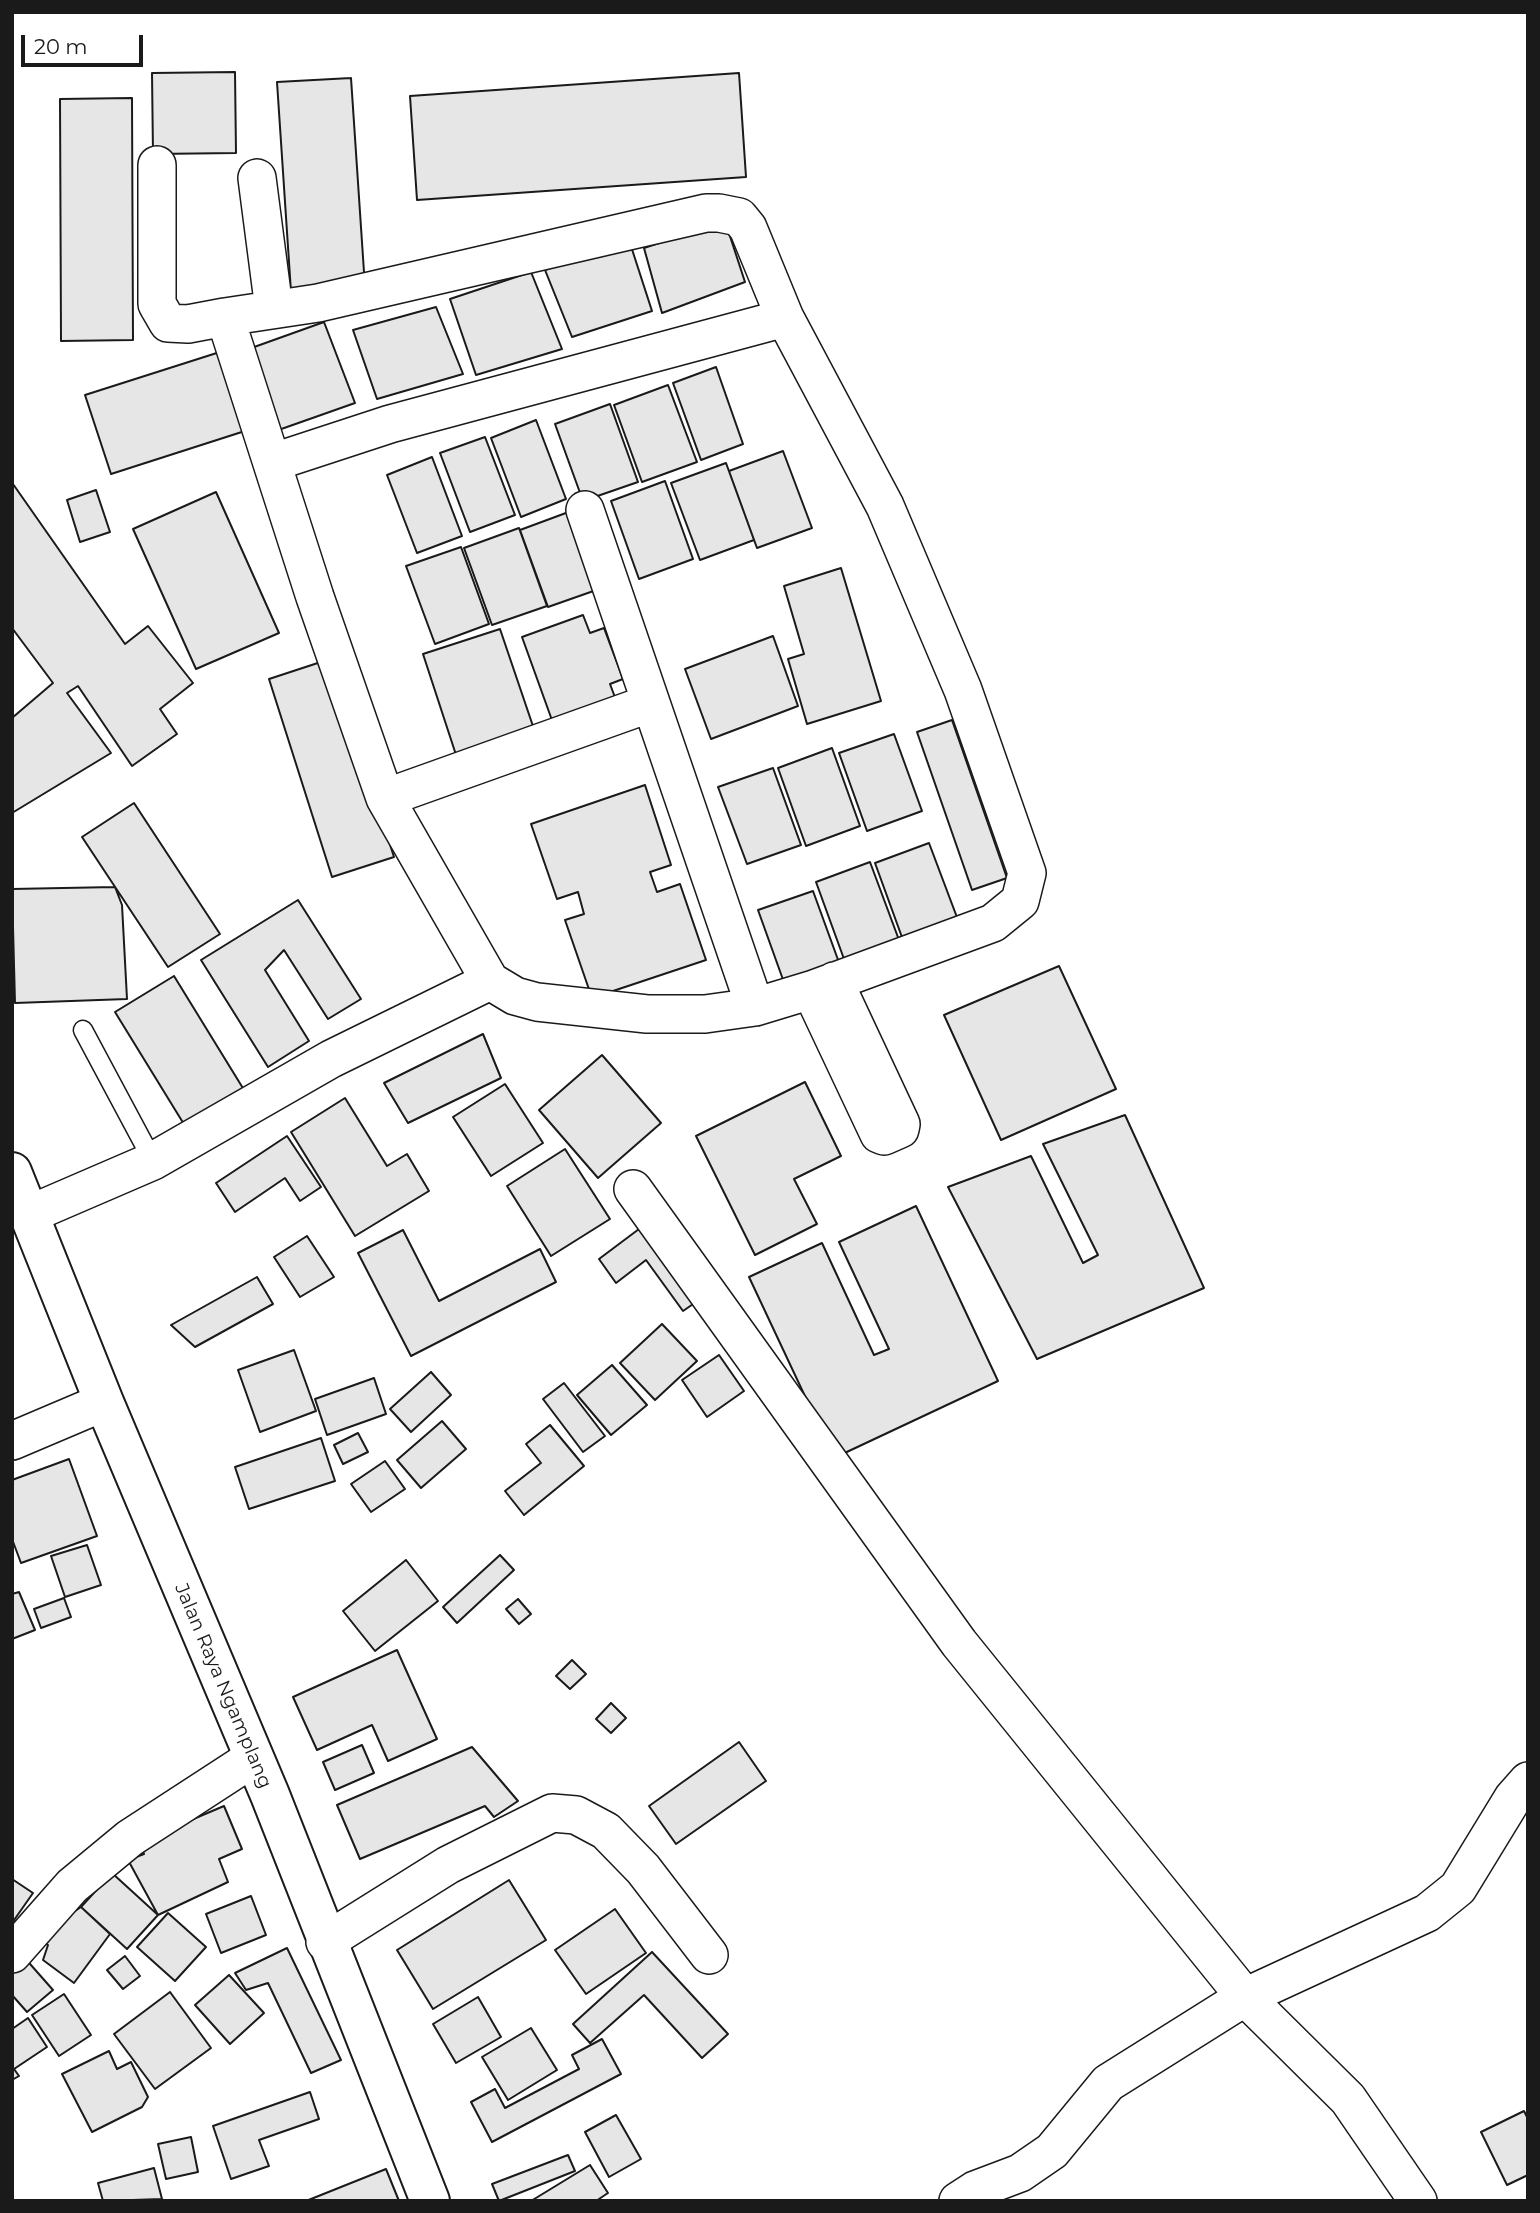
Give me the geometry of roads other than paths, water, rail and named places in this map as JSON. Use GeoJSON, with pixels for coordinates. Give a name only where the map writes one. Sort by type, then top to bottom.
{"type":"FeatureCollection","features":[{"type":"Feature","properties":{"kind":"main road","name":"Jalan Raya Ngamplang"},"geometry":{"type":"LineString","coordinates":[[12,1172],[104,1402],[253,1758],[430,2201]]}},
{"type":"Feature","properties":{"kind":"street"},"geometry":{"type":"LineString","coordinates":[[157,165],[157,304],[168,323],[275,309],[426,279],[706,213],[739,217],[748,228],[785,318],[884,506],[963,690],[1027,873],[1020,901],[993,923],[823,986],[755,1007],[705,1014],[647,1014],[537,1002],[515,996],[489,981],[385,798],[315,597],[274,461],[225,317]]}},
{"type":"Feature","properties":{"kind":"street"},"geometry":{"type":"LineString","coordinates":[[257,178],[275,309]]}},
{"type":"Feature","properties":{"kind":"street"},"geometry":{"type":"LineString","coordinates":[[274,461],[390,424],[785,318]]}},
{"type":"Feature","properties":{"kind":"street"},"geometry":{"type":"LineString","coordinates":[[585,510],[755,1007]]}},
{"type":"Feature","properties":{"kind":"street"},"geometry":{"type":"LineString","coordinates":[[385,798],[650,703]]}},
{"type":"Feature","properties":{"kind":"street"},"geometry":{"type":"LineString","coordinates":[[30,1214],[153,1161],[331,1059],[489,981]]}},
{"type":"Feature","properties":{"kind":"street"},"geometry":{"type":"LineString","coordinates":[[633,1189],[959,1643],[1245,1997],[1348,2099],[1418,2201]]}},
{"type":"Feature","properties":{"kind":"street"},"geometry":{"type":"LineString","coordinates":[[12,1441],[104,1402]]}},
{"type":"Feature","properties":{"kind":"street"},"geometry":{"type":"LineString","coordinates":[[12,1954],[72,1886],[130,1838],[253,1758]]}},
{"type":"Feature","properties":{"kind":"street"},"geometry":{"type":"LineString","coordinates":[[958,2201],[975,2190],[1020,2173],[1052,2151],[1108,2083],[1245,1997],[1437,1906],[1458,1888],[1514,1798],[1528,1781]]}},
{"type":"Feature","properties":{"kind":"street"},"geometry":{"type":"LineString","coordinates":[[325,1942],[448,1865],[552,1813],[576,1815],[606,1831],[643,1869],[709,1955]]}},
{"type":"Feature","properties":{"kind":"lane"},"geometry":{"type":"LineString","coordinates":[[83,1030],[153,1161]]}}]}
